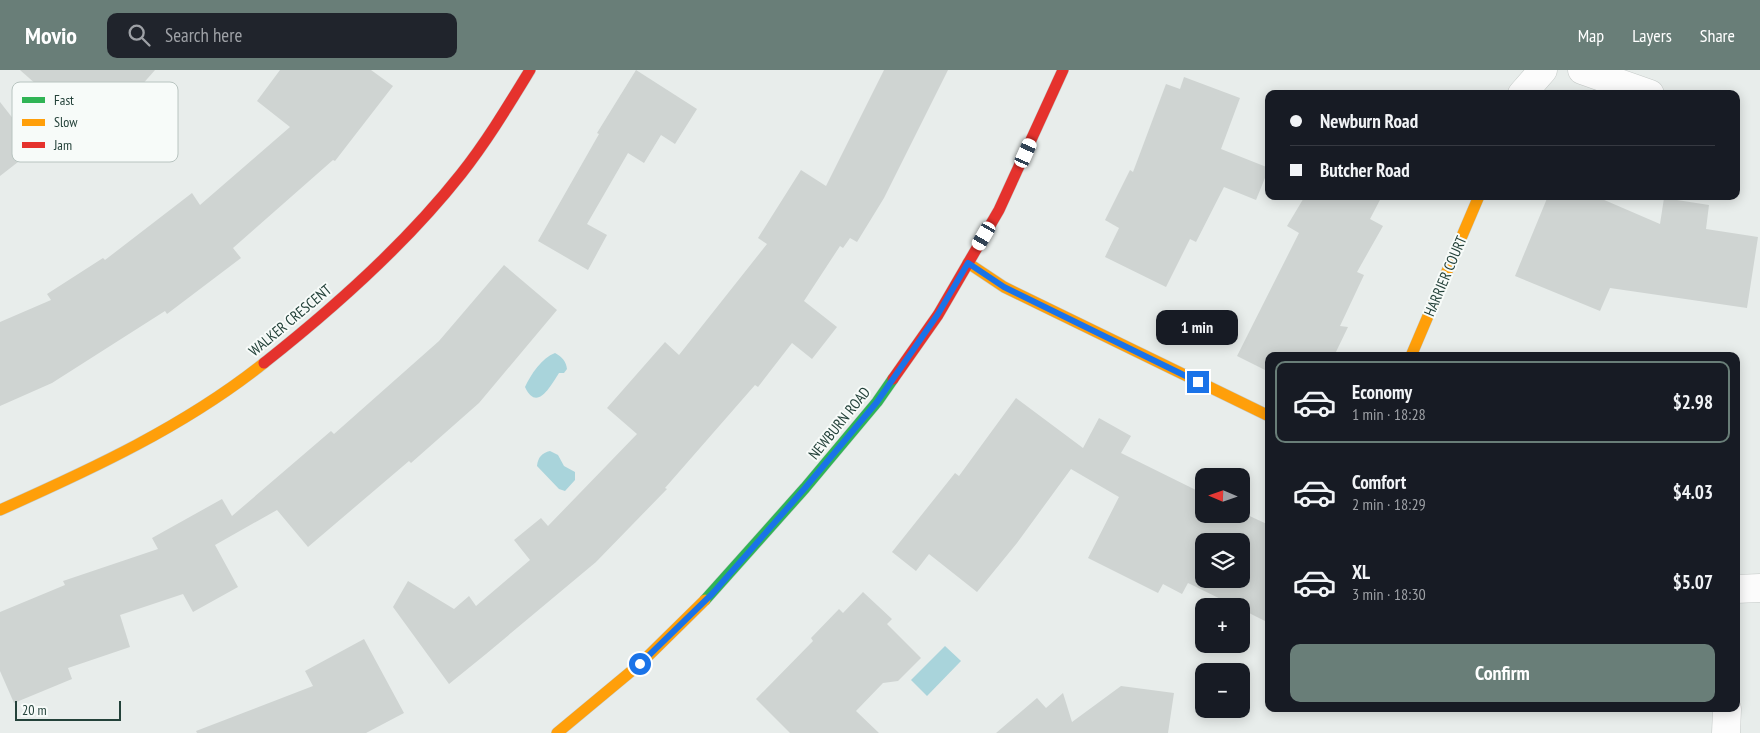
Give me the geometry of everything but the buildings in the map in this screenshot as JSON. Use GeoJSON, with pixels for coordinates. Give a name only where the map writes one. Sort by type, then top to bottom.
{"type":"FeatureCollection","features":[{"type":"Feature","properties":{"kind":"street","name":"WALKER CRESCENT"},"geometry":{"type":"LineString","coordinates":[[0,510],[87,471],[139,444],[240,382],[281,350],[395,246],[451,186],[500,121],[530,70]]}},
{"type":"Feature","properties":{"kind":"street","name":"NEWBURN ROAD"},"geometry":{"type":"LineString","coordinates":[[557,733],[640,664],[712,594],[877,402],[938,314],[999,210],[1063,70]]}},
{"type":"Feature","properties":{"kind":"street"},"geometry":{"type":"LineString","coordinates":[[1526,90],[1543,70]]}},
{"type":"Feature","properties":{"kind":"street"},"geometry":{"type":"LineString","coordinates":[[1582,70],[1639,90]]}},
{"type":"Feature","properties":{"kind":"street","name":"HARRIER COURT"},"geometry":{"type":"LineString","coordinates":[[1413,352],[1477,200]]}},
{"type":"Feature","properties":{"kind":"street"},"geometry":{"type":"LineString","coordinates":[[968,263],[1004,287],[1265,414]]}},
{"type":"Feature","properties":{"kind":"street"},"geometry":{"type":"LineString","coordinates":[[1740,588],[1760,588]]}},
{"type":"Feature","properties":{"kind":"street"},"geometry":{"type":"LineString","coordinates":[[1726,733],[1727,712]]}},
{"type":"Feature","properties":{"kind":"water"},"geometry":{"type":"Polygon","coordinates":[[[555,353],[566,364],[567,369],[564,373],[559,373],[544,394],[534,397],[525,387],[537,367],[555,353]]]}},
{"type":"Feature","properties":{"kind":"water"},"geometry":{"type":"Polygon","coordinates":[[[550,451],[558,455],[564,466],[575,472],[575,480],[565,491],[559,489],[537,466],[541,456],[550,451]]]}},
{"type":"Feature","properties":{"kind":"water"},"geometry":{"type":"Polygon","coordinates":[[[945,646],[961,661],[927,696],[911,680],[945,646]]]}},
{"type":"Feature","properties":{"kind":"traffic: fast"},"geometry":{"type":"LineString","coordinates":[[705,600],[805,488],[877,402],[893,379]]}},
{"type":"Feature","properties":{"kind":"traffic: slow"},"geometry":{"type":"LineString","coordinates":[[1413,352],[1477,200]]}},
{"type":"Feature","properties":{"kind":"traffic: slow"},"geometry":{"type":"LineString","coordinates":[[968,263],[1004,287],[1265,414]]}},
{"type":"Feature","properties":{"kind":"traffic: slow"},"geometry":{"type":"LineString","coordinates":[[0,510],[69,479],[137,445],[202,407],[264,363]]}},
{"type":"Feature","properties":{"kind":"traffic: slow"},"geometry":{"type":"LineString","coordinates":[[557,733],[640,664],[705,600]]}},
{"type":"Feature","properties":{"kind":"traffic: jam"},"geometry":{"type":"LineString","coordinates":[[264,363],[343,297],[417,226],[471,162],[530,70]]}},
{"type":"Feature","properties":{"kind":"traffic: jam"},"geometry":{"type":"LineString","coordinates":[[893,379],[938,315],[999,210],[1063,70]]}},
{"type":"Feature","properties":{"kind":"route"},"geometry":{"type":"LineString","coordinates":[[640,664],[712,594],[877,402],[938,314],[968,263],[1004,287],[1198,382]]}}]}
